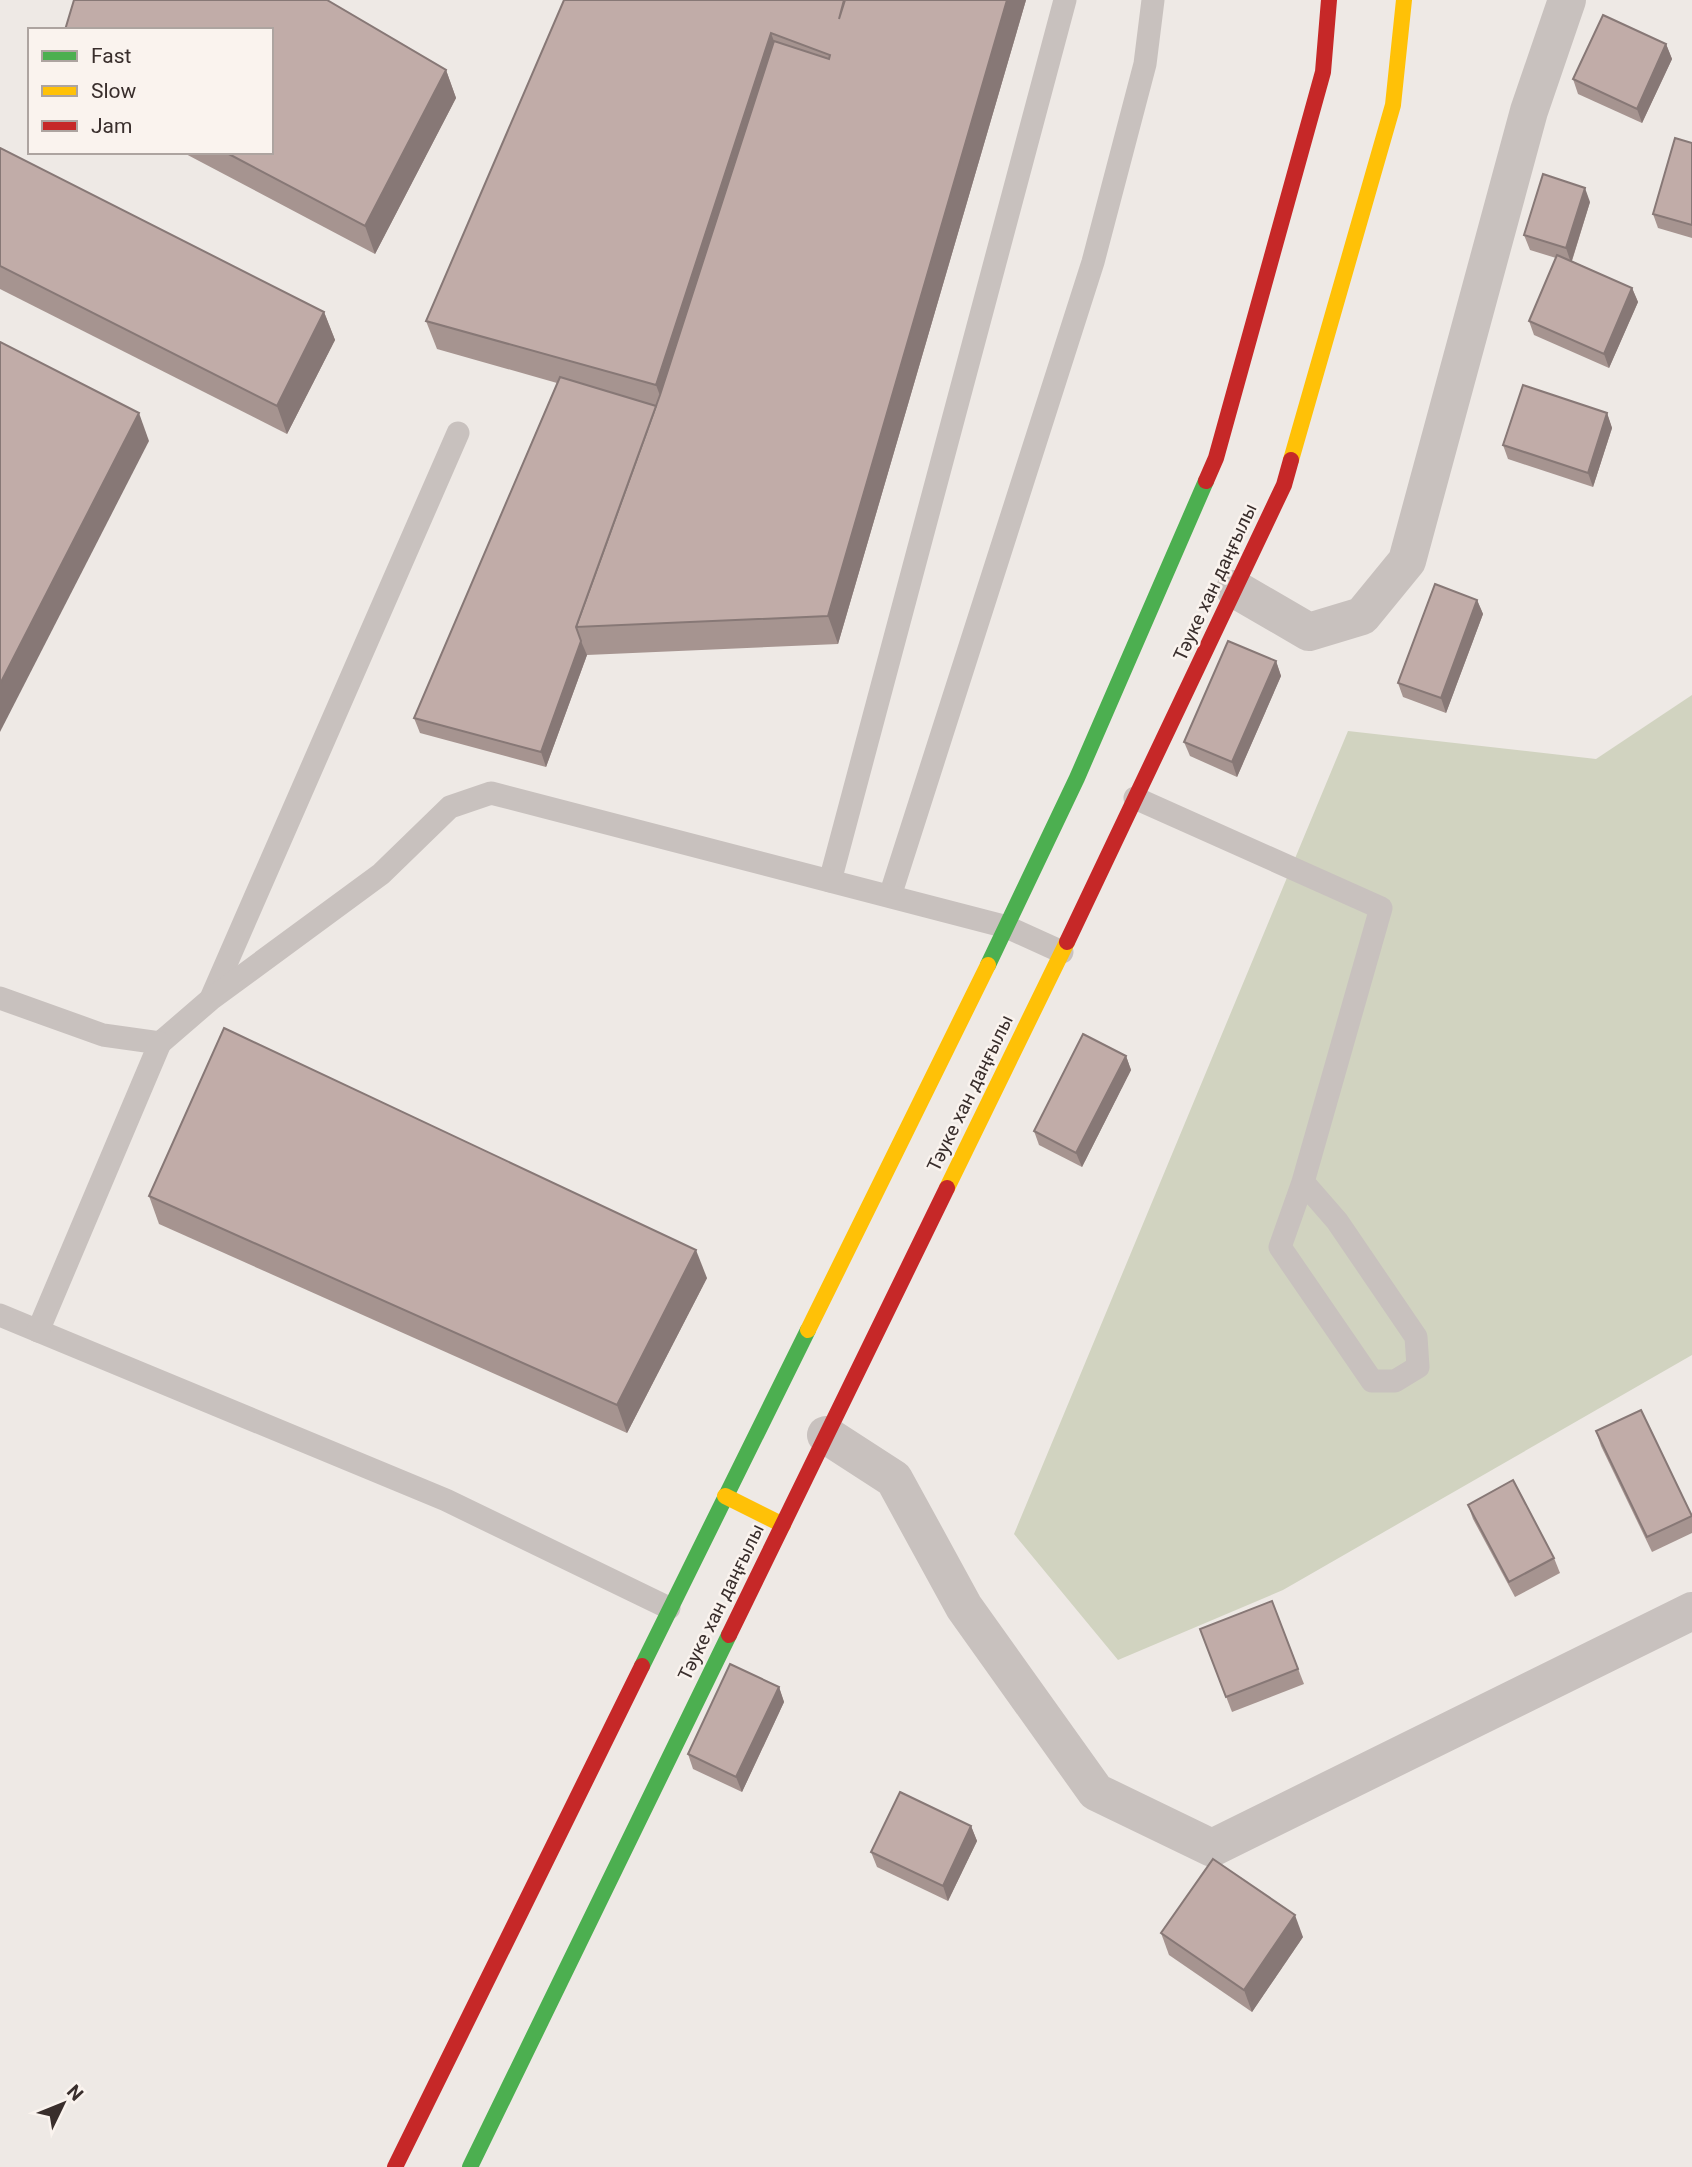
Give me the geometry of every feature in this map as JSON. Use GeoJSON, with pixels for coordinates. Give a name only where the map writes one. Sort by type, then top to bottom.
{"type":"FeatureCollection","features":[{"type":"Feature","properties":{"kind":"main road"},"geometry":{"type":"LineString","coordinates":[[395,2167],[1007,927],[1077,778],[1216,458],[1323,72],[1329,0]]}},
{"type":"Feature","properties":{"kind":"main road","name":"Тәуке хан даңғылы"},"geometry":{"type":"LineString","coordinates":[[470,2167],[1062,952],[1284,485],[1393,105],[1404,0]]}},
{"type":"Feature","properties":{"kind":"main road"},"geometry":{"type":"LineString","coordinates":[[725,1496],[783,1525]]}},
{"type":"Feature","properties":{"kind":"street"},"geometry":{"type":"LineString","coordinates":[[1235,589],[1309,632],[1362,616],[1407,561],[1529,111],[1567,0]]}},
{"type":"Feature","properties":{"kind":"street"},"geometry":{"type":"LineString","coordinates":[[826,1435],[894,1479],[964,1607],[1096,1792],[1212,1847],[1692,1611]]}},
{"type":"Feature","properties":{"kind":"lane"},"geometry":{"type":"LineString","coordinates":[[830,881],[1065,0]]}},
{"type":"Feature","properties":{"kind":"lane"},"geometry":{"type":"LineString","coordinates":[[890,896],[1093,262],[1145,64],[1153,0]]}},
{"type":"Feature","properties":{"kind":"lane"},"geometry":{"type":"LineString","coordinates":[[211,999],[458,433]]}},
{"type":"Feature","properties":{"kind":"lane"},"geometry":{"type":"LineString","coordinates":[[38,1331],[160,1043],[211,999],[381,874],[450,807],[491,793],[1007,927],[1062,952]]}},
{"type":"Feature","properties":{"kind":"lane"},"geometry":{"type":"LineString","coordinates":[[1135,798],[1381,908],[1303,1182],[1280,1247],[1372,1381],[1395,1381],[1418,1367],[1416,1337],[1337,1222],[1303,1182]]}},
{"type":"Feature","properties":{"kind":"lane"},"geometry":{"type":"LineString","coordinates":[[0,998],[103,1035],[160,1043]]}},
{"type":"Feature","properties":{"kind":"lane"},"geometry":{"type":"LineString","coordinates":[[0,1315],[446,1500],[669,1608]]}},
{"type":"Feature","properties":{"kind":"green space"},"geometry":{"type":"Polygon","coordinates":[[[1692,695],[1692,1355],[1283,1590],[1118,1660],[1014,1534],[1348,731],[1596,759],[1692,695]]]}},
{"type":"Feature","properties":{"kind":"building"},"geometry":{"type":"Polygon","coordinates":[[[74,0],[327,0],[446,70],[365,226],[229,154],[273,154],[273,28],[66,28],[74,0]]]}},
{"type":"Feature","properties":{"kind":"building"},"geometry":{"type":"Polygon","coordinates":[[[564,0],[844,0],[839,19],[845,0],[1007,0],[828,616],[576,627],[660,395],[774,41],[829,59],[830,55],[771,33],[656,385],[426,321],[564,0]]]}},
{"type":"Feature","properties":{"kind":"building"},"geometry":{"type":"Polygon","coordinates":[[[1603,15],[1666,44],[1637,109],[1573,79],[1603,15]]]}},
{"type":"Feature","properties":{"kind":"building"},"geometry":{"type":"Polygon","coordinates":[[[1675,138],[1692,143],[1692,225],[1653,214],[1675,138]]]}},
{"type":"Feature","properties":{"kind":"building"},"geometry":{"type":"Polygon","coordinates":[[[0,148],[324,312],[277,406],[0,266],[0,148]]]}},
{"type":"Feature","properties":{"kind":"building"},"geometry":{"type":"Polygon","coordinates":[[[1543,174],[1585,188],[1566,248],[1524,235],[1543,174]]]}},
{"type":"Feature","properties":{"kind":"building"},"geometry":{"type":"Polygon","coordinates":[[[1557,255],[1632,288],[1604,354],[1529,321],[1557,255]]]}},
{"type":"Feature","properties":{"kind":"building"},"geometry":{"type":"Polygon","coordinates":[[[0,342],[139,413],[0,684],[0,342]]]}},
{"type":"Feature","properties":{"kind":"building"},"geometry":{"type":"Polygon","coordinates":[[[560,377],[656,406],[576,627],[581,641],[541,752],[414,718],[560,377]]]}},
{"type":"Feature","properties":{"kind":"building"},"geometry":{"type":"Polygon","coordinates":[[[1523,385],[1607,413],[1588,473],[1503,445],[1523,385]]]}},
{"type":"Feature","properties":{"kind":"building"},"geometry":{"type":"Polygon","coordinates":[[[1435,584],[1477,600],[1441,698],[1398,683],[1435,584]]]}},
{"type":"Feature","properties":{"kind":"building"},"geometry":{"type":"Polygon","coordinates":[[[1228,641],[1276,661],[1232,762],[1184,742],[1228,641]]]}},
{"type":"Feature","properties":{"kind":"building"},"geometry":{"type":"Polygon","coordinates":[[[224,1028],[696,1250],[617,1405],[149,1196],[224,1028]]]}},
{"type":"Feature","properties":{"kind":"building"},"geometry":{"type":"Polygon","coordinates":[[[1083,1034],[1126,1056],[1076,1153],[1034,1131],[1083,1034]]]}},
{"type":"Feature","properties":{"kind":"building"},"geometry":{"type":"Polygon","coordinates":[[[1641,1410],[1692,1516],[1647,1537],[1596,1431],[1641,1410]]]}},
{"type":"Feature","properties":{"kind":"building"},"geometry":{"type":"Polygon","coordinates":[[[1513,1480],[1554,1558],[1509,1582],[1468,1505],[1513,1480]]]}},
{"type":"Feature","properties":{"kind":"building"},"geometry":{"type":"Polygon","coordinates":[[[1272,1601],[1298,1669],[1226,1697],[1200,1629],[1272,1601]]]}},
{"type":"Feature","properties":{"kind":"building"},"geometry":{"type":"Polygon","coordinates":[[[730,1664],[779,1687],[736,1777],[688,1754],[730,1664]]]}},
{"type":"Feature","properties":{"kind":"building"},"geometry":{"type":"Polygon","coordinates":[[[900,1792],[971,1826],[943,1886],[871,1852],[900,1792]]]}},
{"type":"Feature","properties":{"kind":"building"},"geometry":{"type":"Polygon","coordinates":[[[1213,1859],[1295,1915],[1244,1990],[1161,1933],[1213,1859]]]}},
{"type":"Feature","properties":{"kind":"traffic: fast"},"geometry":{"type":"LineString","coordinates":[[988,965],[1077,778],[1206,481]]}},
{"type":"Feature","properties":{"kind":"traffic: fast"},"geometry":{"type":"LineString","coordinates":[[642,1666],[808,1330]]}},
{"type":"Feature","properties":{"kind":"traffic: fast"},"geometry":{"type":"LineString","coordinates":[[470,2167],[729,1635]]}},
{"type":"Feature","properties":{"kind":"traffic: slow"},"geometry":{"type":"LineString","coordinates":[[1291,460],[1393,105],[1404,0]]}},
{"type":"Feature","properties":{"kind":"traffic: slow"},"geometry":{"type":"LineString","coordinates":[[947,1188],[1067,942]]}},
{"type":"Feature","properties":{"kind":"traffic: slow"},"geometry":{"type":"LineString","coordinates":[[808,1330],[988,965]]}},
{"type":"Feature","properties":{"kind":"traffic: slow"},"geometry":{"type":"LineString","coordinates":[[725,1496],[783,1525]]}},
{"type":"Feature","properties":{"kind":"traffic: jam"},"geometry":{"type":"LineString","coordinates":[[1206,481],[1216,458],[1323,72],[1329,0]]}},
{"type":"Feature","properties":{"kind":"traffic: jam"},"geometry":{"type":"LineString","coordinates":[[1067,942],[1284,485],[1291,460]]}},
{"type":"Feature","properties":{"kind":"traffic: jam"},"geometry":{"type":"LineString","coordinates":[[729,1635],[947,1188]]}},
{"type":"Feature","properties":{"kind":"traffic: jam"},"geometry":{"type":"LineString","coordinates":[[395,2167],[642,1666]]}}]}
